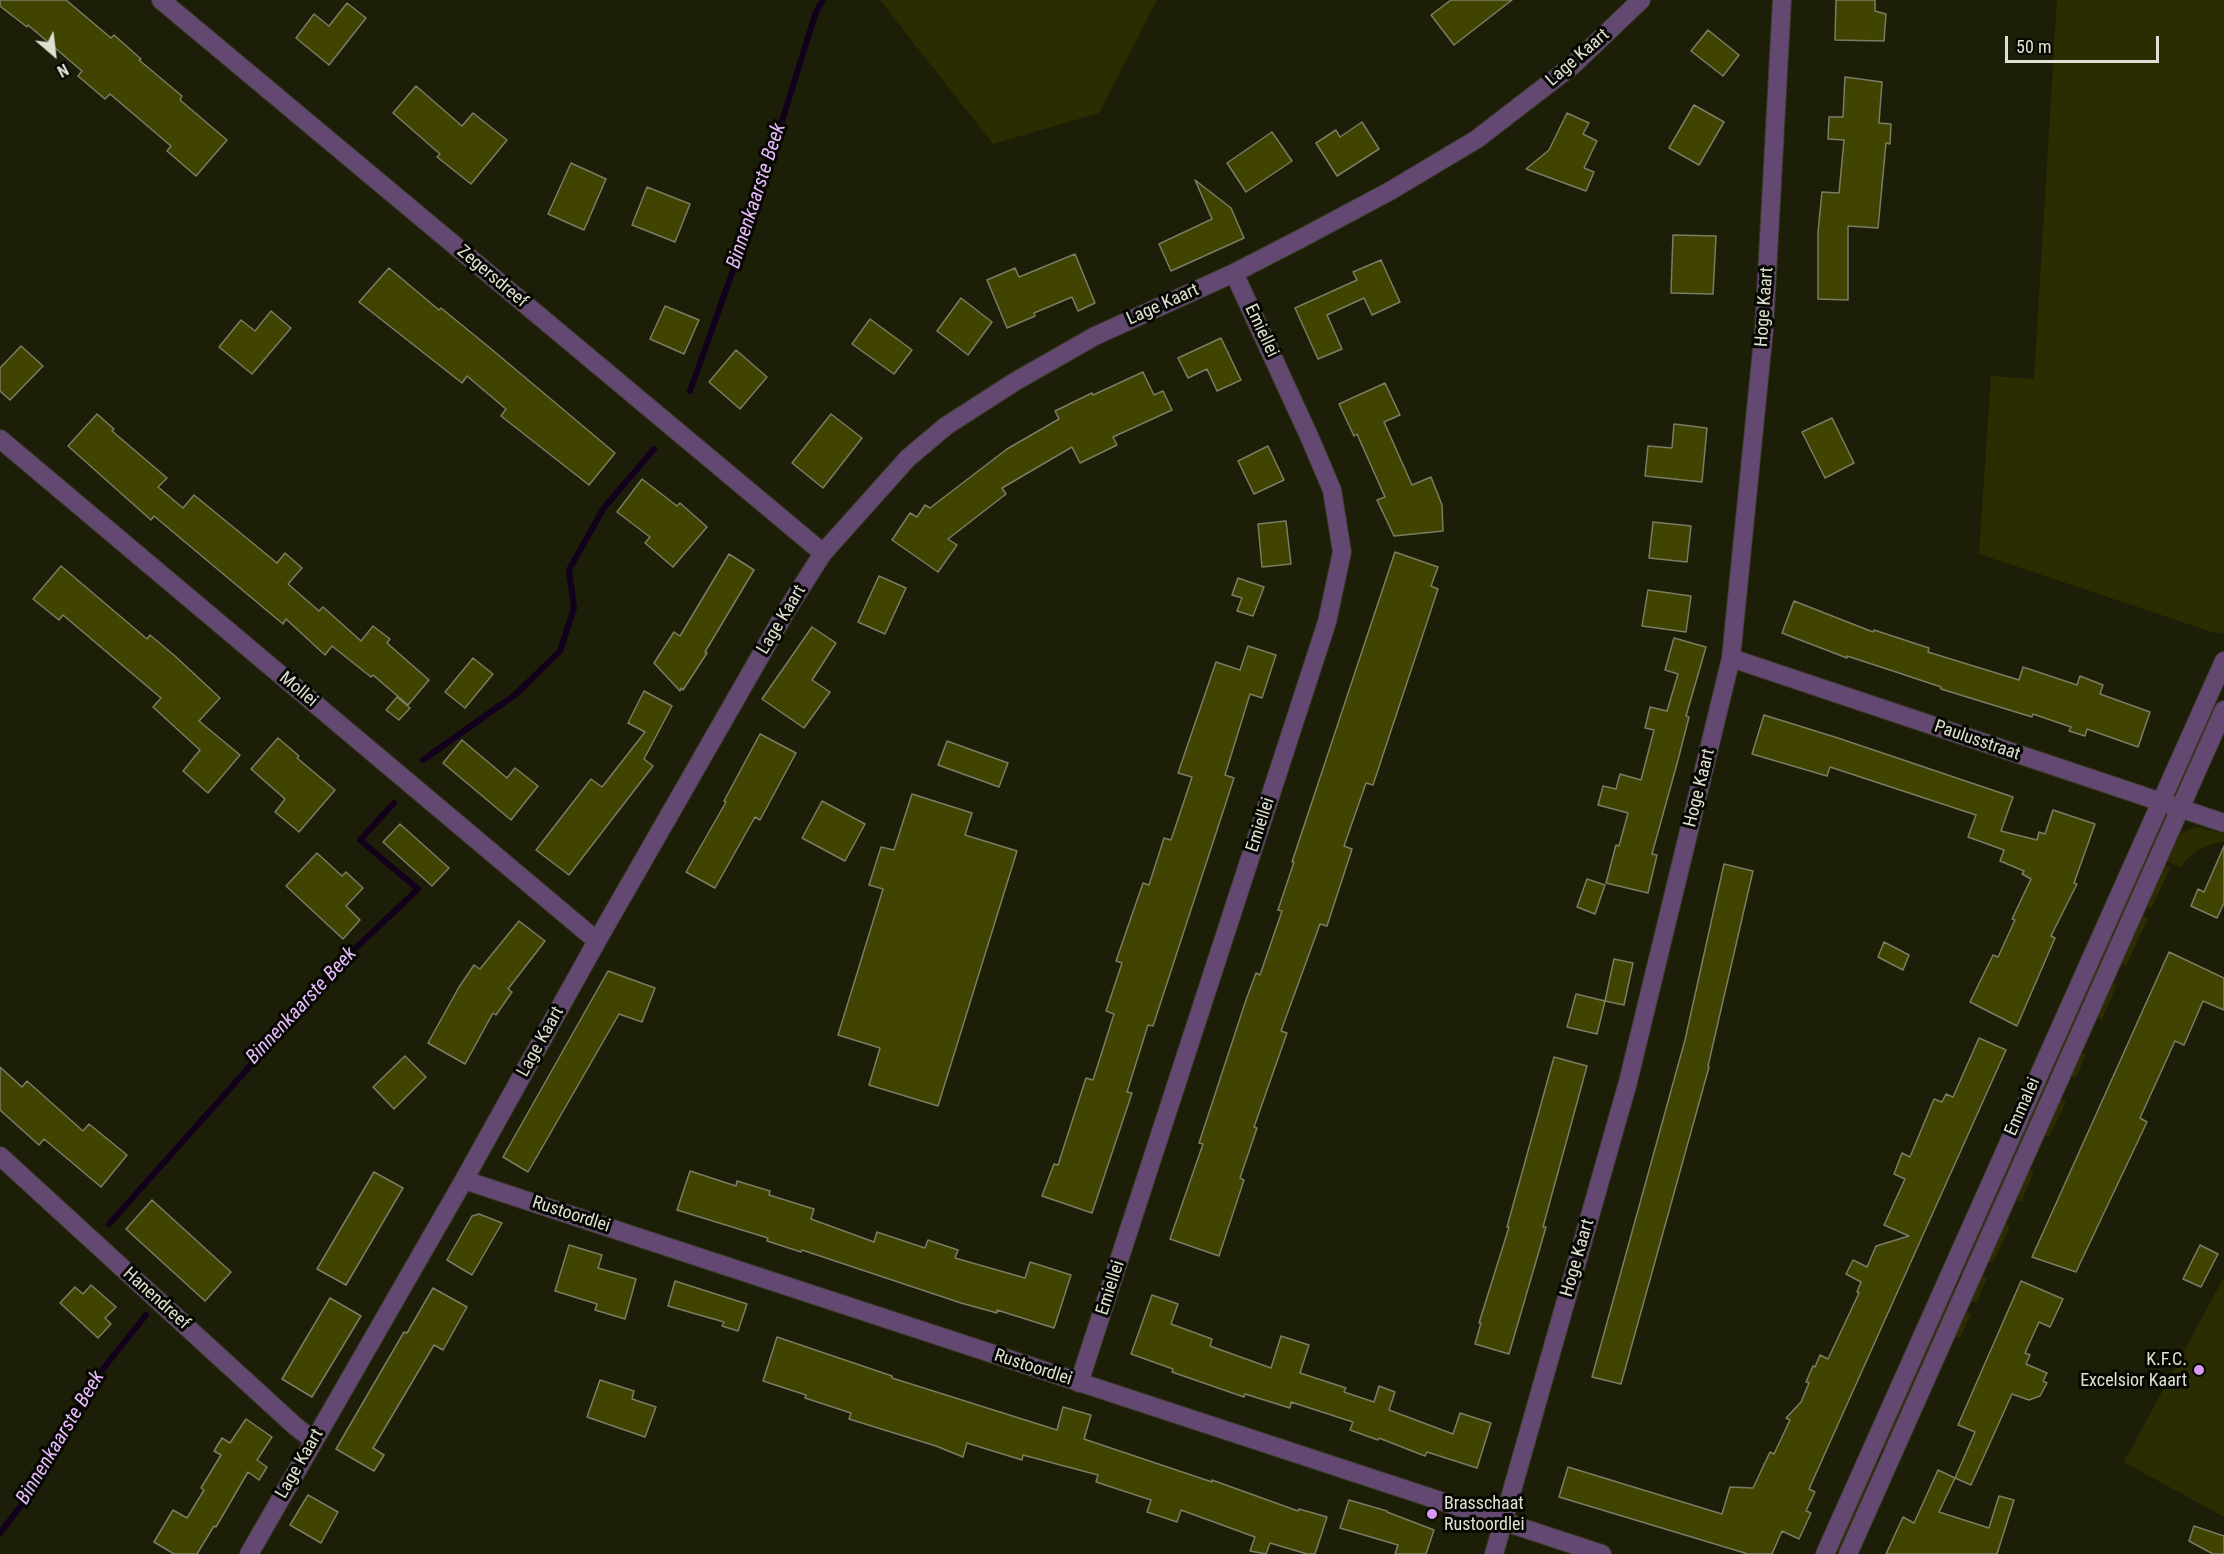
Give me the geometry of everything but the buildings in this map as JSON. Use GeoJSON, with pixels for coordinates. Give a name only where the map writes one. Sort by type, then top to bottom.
{"type":"FeatureCollection","features":[{"type":"Feature","properties":{"kind":"street","name":"Zegersdreef"},"geometry":{"type":"LineString","coordinates":[[161,0],[823,553]]}},
{"type":"Feature","properties":{"kind":"street","name":"Lage Kaart"},"geometry":{"type":"LineString","coordinates":[[249,1554],[464,1180],[784,613],[823,553],[908,458],[946,426],[1016,381],[1095,336],[1234,273],[1390,191],[1477,139],[1573,65],[1641,0]]}},
{"type":"Feature","properties":{"kind":"street","name":"Hoge Kaart"},"geometry":{"type":"LineString","coordinates":[[1494,1554],[1628,1082],[1731,658],[1764,329],[1782,0]]}},
{"type":"Feature","properties":{"kind":"street","name":"Emiellei"},"geometry":{"type":"LineString","coordinates":[[1079,1383],[1327,622],[1342,552],[1332,490],[1310,436],[1234,273]]}},
{"type":"Feature","properties":{"kind":"street","name":"Mollei"},"geometry":{"type":"LineString","coordinates":[[0,439],[597,941]]}},
{"type":"Feature","properties":{"kind":"street","name":"Paulusstraat"},"geometry":{"type":"LineString","coordinates":[[1731,658],[2224,823]]}},
{"type":"Feature","properties":{"kind":"street","name":"Emmalei"},"geometry":{"type":"LineString","coordinates":[[1825,1554],[2224,661]]}},
{"type":"Feature","properties":{"kind":"street","name":"Emmalei"},"geometry":{"type":"LineString","coordinates":[[1848,1554],[2224,710]]}},
{"type":"Feature","properties":{"kind":"street","name":"Hanendreef"},"geometry":{"type":"LineString","coordinates":[[0,1156],[286,1418],[314,1440]]}},
{"type":"Feature","properties":{"kind":"street","name":"Rustoordlei"},"geometry":{"type":"LineString","coordinates":[[464,1180],[1602,1554]]}},
{"type":"Feature","properties":{"kind":"shaded area"},"geometry":{"type":"Polygon","coordinates":[[[880,0],[1157,0],[1099,113],[993,144],[880,0]]]}},
{"type":"Feature","properties":{"kind":"shaded area"},"geometry":{"type":"Polygon","coordinates":[[[2057,0],[2224,0],[2224,633],[2218,634],[1979,554],[1991,376],[2034,379],[2057,0]]]}},
{"type":"Feature","properties":{"kind":"shaded area"},"geometry":{"type":"Polygon","coordinates":[[[2198,827],[2224,834],[2224,842],[2199,849],[2184,862],[2181,868],[2164,859],[2181,834],[2198,827]]]}},
{"type":"Feature","properties":{"kind":"shaded area"},"geometry":{"type":"Polygon","coordinates":[[[2142,856],[2152,860],[2105,956],[2102,955],[2142,856]]]}},
{"type":"Feature","properties":{"kind":"shaded area"},"geometry":{"type":"Polygon","coordinates":[[[2161,864],[2170,868],[2151,909],[2143,904],[2161,864]]]}},
{"type":"Feature","properties":{"kind":"shaded area"},"geometry":{"type":"Polygon","coordinates":[[[2139,913],[2148,918],[2126,966],[2117,962],[2139,913]]]}},
{"type":"Feature","properties":{"kind":"shaded area"},"geometry":{"type":"Polygon","coordinates":[[[2096,967],[2099,969],[2054,1070],[2050,1068],[2096,967]]]}},
{"type":"Feature","properties":{"kind":"shaded area"},"geometry":{"type":"Polygon","coordinates":[[[2108,981],[2117,985],[2102,1019],[2093,1015],[2108,981]]]}},
{"type":"Feature","properties":{"kind":"shaded area"},"geometry":{"type":"Polygon","coordinates":[[[2077,1051],[2086,1054],[2076,1078],[2066,1074],[2077,1051]]]}},
{"type":"Feature","properties":{"kind":"shaded area"},"geometry":{"type":"Polygon","coordinates":[[[2043,1083],[2048,1084],[1964,1275],[1960,1274],[2043,1083]]]}},
{"type":"Feature","properties":{"kind":"shaded area"},"geometry":{"type":"Polygon","coordinates":[[[2056,1097],[2066,1102],[2049,1137],[2040,1133],[2056,1097]]]}},
{"type":"Feature","properties":{"kind":"shaded area"},"geometry":{"type":"Polygon","coordinates":[[[2025,1167],[2034,1172],[2021,1202],[2011,1198],[2025,1167]]]}},
{"type":"Feature","properties":{"kind":"shaded area"},"geometry":{"type":"Polygon","coordinates":[[[2000,1221],[2010,1226],[1993,1263],[1983,1259],[2000,1221]]]}},
{"type":"Feature","properties":{"kind":"shaded area"},"geometry":{"type":"Polygon","coordinates":[[[1977,1273],[1987,1278],[1976,1303],[1966,1298],[1977,1273]]]}},
{"type":"Feature","properties":{"kind":"shaded area","name":"K.F.C. Excelsior Kaart"},"geometry":{"type":"Polygon","coordinates":[[[2224,1277],[2224,1517],[2124,1462],[2224,1277]]]}},
{"type":"Feature","properties":{"kind":"shaded area"},"geometry":{"type":"Polygon","coordinates":[[[1954,1287],[1958,1290],[1886,1450],[1880,1448],[1954,1287]]]}},
{"type":"Feature","properties":{"kind":"shaded area"},"geometry":{"type":"Polygon","coordinates":[[[1961,1309],[1971,1314],[1960,1338],[1950,1333],[1961,1309]]]}},
{"type":"Feature","properties":{"kind":"shaded area"},"geometry":{"type":"Polygon","coordinates":[[[1875,1461],[1879,1465],[1838,1553],[1835,1551],[1875,1461]]]}},
{"type":"Feature","properties":{"kind":"waterway","name":"Binnenkaarste Beek"},"geometry":{"type":"LineString","coordinates":[[690,391],[751,220],[816,12],[823,0]]}},
{"type":"Feature","properties":{"kind":"waterway","name":"Binnenkaarste Beek"},"geometry":{"type":"LineString","coordinates":[[423,760],[516,694],[560,651],[574,608],[569,570],[603,509],[654,449]]}},
{"type":"Feature","properties":{"kind":"waterway","name":"Binnenkaarste Beek"},"geometry":{"type":"LineString","coordinates":[[109,1224],[243,1074],[318,984],[418,889],[360,840],[394,803]]}},
{"type":"Feature","properties":{"kind":"waterway","name":"Binnenkaarste Beek"},"geometry":{"type":"LineString","coordinates":[[0,1533],[23,1503],[98,1375],[146,1315]]}},
{"type":"Feature","properties":{"kind":"place","name":"K.F.C. Excelsior Kaart"},"geometry":{"type":"Point","coordinates":[2199,1370]}},
{"type":"Feature","properties":{"kind":"place","name":"Brasschaat Rustoordlei"},"geometry":{"type":"Point","coordinates":[1432,1514]}}]}
